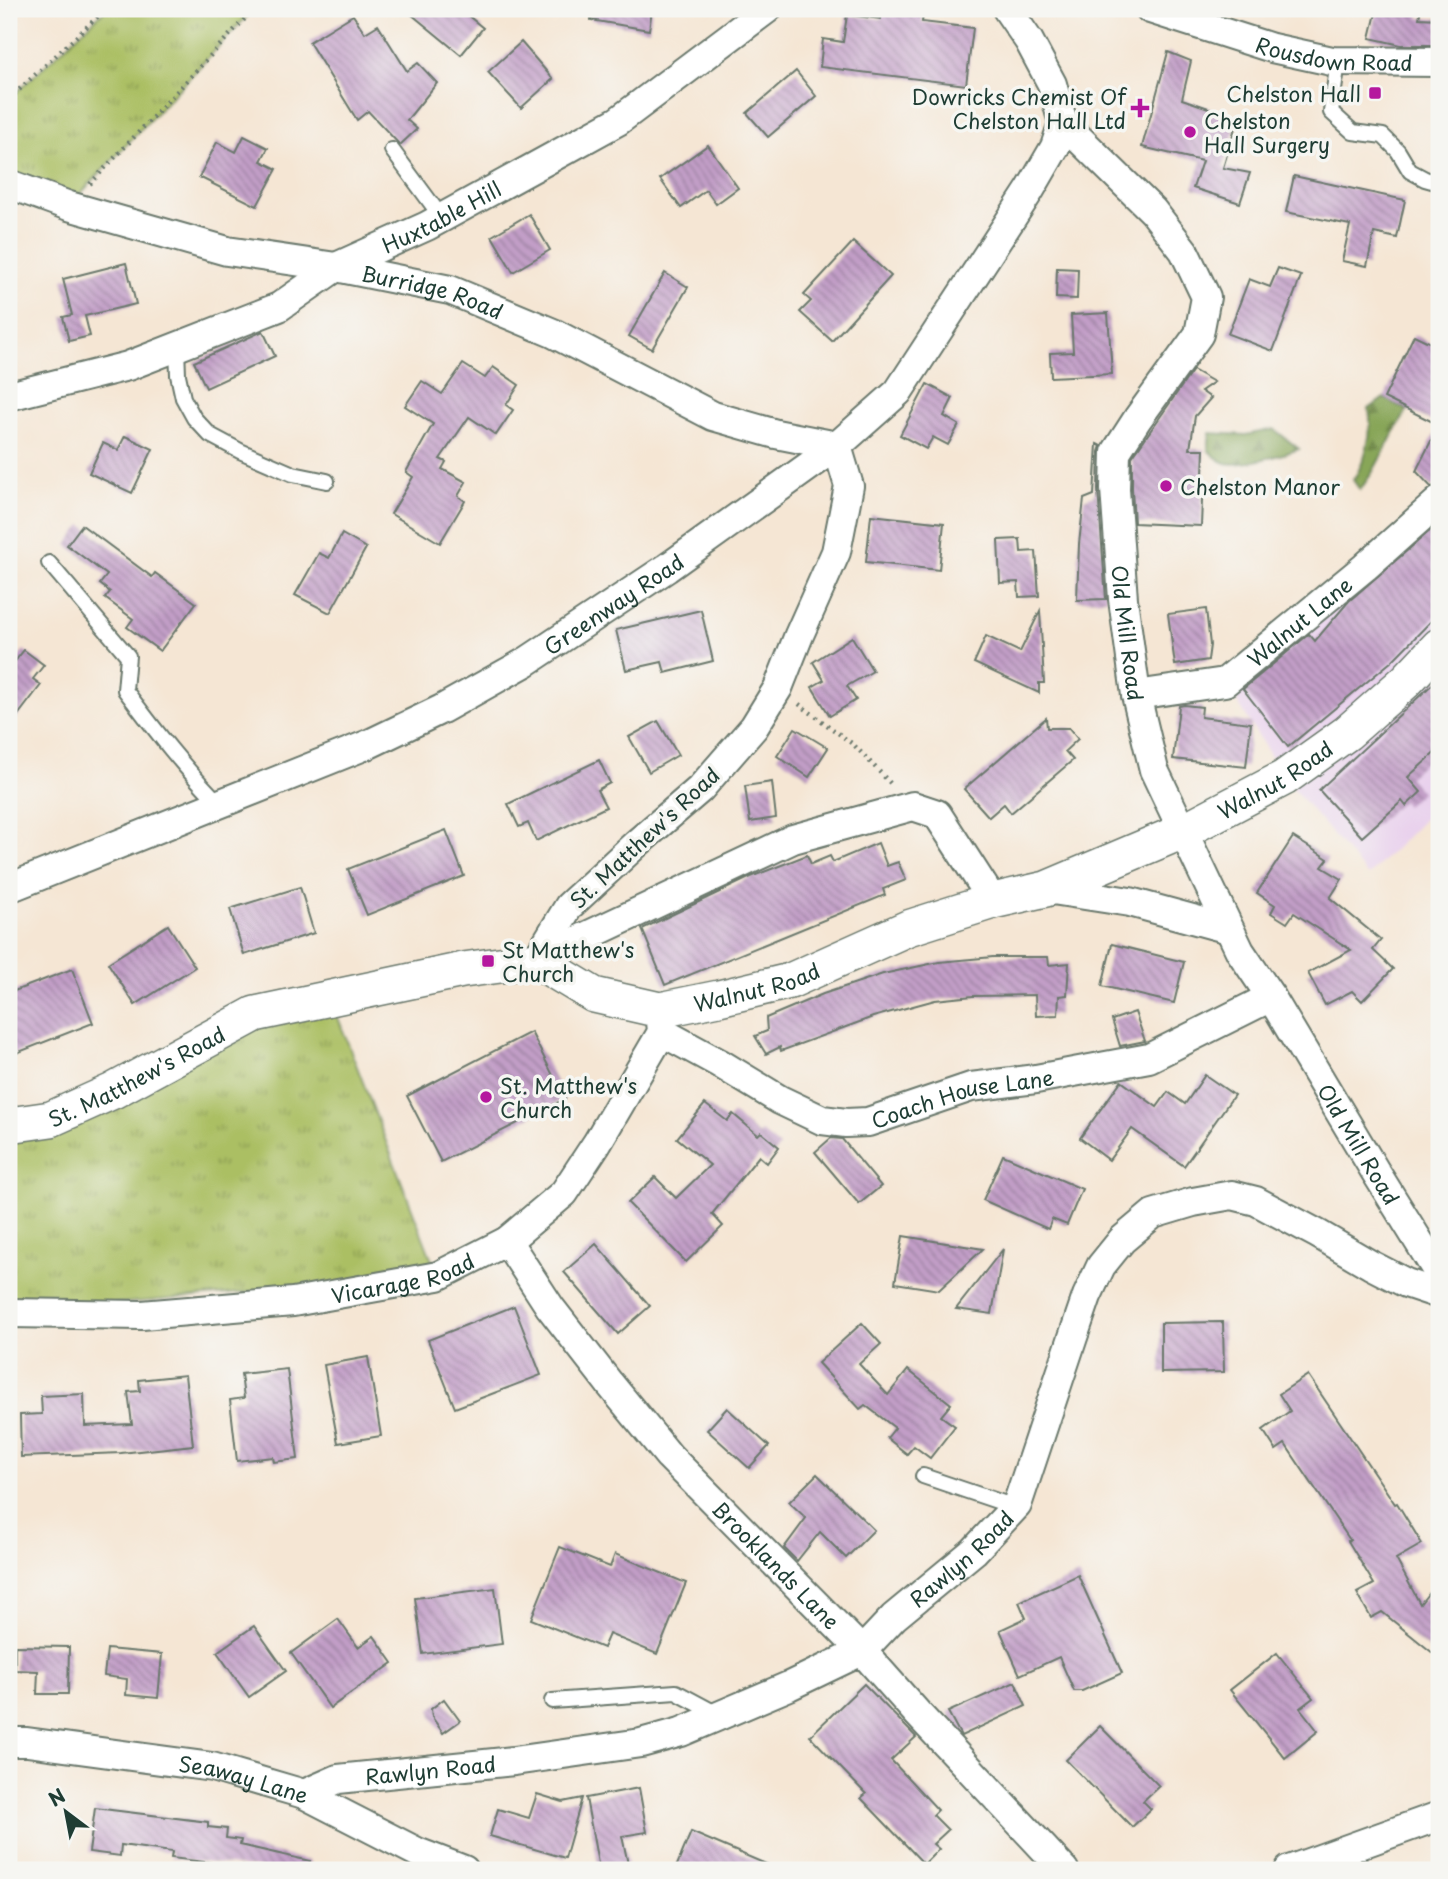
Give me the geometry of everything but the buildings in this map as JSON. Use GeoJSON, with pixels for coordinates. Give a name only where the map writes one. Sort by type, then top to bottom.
{"type":"FeatureCollection","features":[{"type":"Feature","properties":{"kind":"street","name":"Huxtable Hill"},"geometry":{"type":"LineString","coordinates":[[9,397],[128,366],[279,307],[336,267],[442,218],[618,121],[767,9]]}},
{"type":"Feature","properties":{"kind":"street","name":"Old Mill Road"},"geometry":{"type":"LineString","coordinates":[[1007,9],[1029,41],[1052,84],[1063,122],[1153,211],[1184,251],[1206,297],[1199,334],[1116,452],[1115,488],[1122,599],[1136,695],[1154,770],[1240,951],[1272,997],[1439,1274]]}},
{"type":"Feature","properties":{"kind":"street","name":"Rousdown Road"},"geometry":{"type":"LineString","coordinates":[[1150,9],[1272,48],[1338,61],[1439,62]]}},
{"type":"Feature","properties":{"kind":"street","name":"Greenway Road"},"geometry":{"type":"LineString","coordinates":[[9,888],[369,744],[442,709],[526,662],[667,568],[837,446],[898,392],[1030,190],[1055,147],[1063,122]]}},
{"type":"Feature","properties":{"kind":"street","name":"Burridge Road"},"geometry":{"type":"LineString","coordinates":[[9,184],[69,206],[227,251],[336,267],[450,290],[553,334],[713,416],[776,434],[837,446]]}},
{"type":"Feature","properties":{"kind":"street","name":"St. Matthew's Road"},"geometry":{"type":"LineString","coordinates":[[9,1125],[51,1119],[113,1091],[255,1014],[463,970],[536,960],[569,906],[700,789],[754,727],[778,688],[836,552],[849,486],[837,446]]}},
{"type":"Feature","properties":{"kind":"street","name":"Walnut Lane"},"geometry":{"type":"LineString","coordinates":[[1136,695],[1224,682],[1365,567],[1439,501]]}},
{"type":"Feature","properties":{"kind":"street","name":"Walnut Road"},"geometry":{"type":"LineString","coordinates":[[536,960],[594,995],[661,1021],[719,998],[790,981],[908,928],[993,901],[1046,889],[1183,831],[1284,778],[1337,740],[1406,681],[1439,646]]}},
{"type":"Feature","properties":{"kind":"street"},"geometry":{"type":"LineString","coordinates":[[536,960],[793,839],[912,806],[936,814],[993,901]]}},
{"type":"Feature","properties":{"kind":"street","name":"Walnut Road"},"geometry":{"type":"LineString","coordinates":[[1046,889],[1130,902],[1229,929]]}},
{"type":"Feature","properties":{"kind":"street","name":"Coach House Lane"},"geometry":{"type":"LineString","coordinates":[[661,1021],[719,1063],[780,1100],[822,1120],[846,1123],[868,1122],[971,1087],[1036,1079],[1149,1058],[1272,997]]}},
{"type":"Feature","properties":{"kind":"street","name":"Vicarage Road"},"geometry":{"type":"LineString","coordinates":[[9,1313],[142,1315],[293,1302],[438,1276],[507,1241],[564,1193],[597,1143],[661,1021]]}},
{"type":"Feature","properties":{"kind":"street","name":"Rawlyn Road"},"geometry":{"type":"LineString","coordinates":[[304,1794],[338,1779],[514,1761],[640,1743],[681,1732],[720,1716],[862,1651],[894,1617],[974,1551],[1015,1507],[1037,1451],[1087,1296],[1101,1266],[1122,1240],[1153,1214],[1192,1202],[1232,1195],[1256,1201],[1406,1283],[1439,1294]]}},
{"type":"Feature","properties":{"kind":"street","name":"Brooklands Lane"},"geometry":{"type":"LineString","coordinates":[[507,1241],[550,1307],[608,1384],[669,1456],[862,1651],[1064,1870]]}},
{"type":"Feature","properties":{"kind":"street","name":"Seaway Lane"},"geometry":{"type":"LineString","coordinates":[[9,1742],[27,1742],[212,1767],[304,1794],[417,1852],[464,1870]]}},
{"type":"Feature","properties":{"kind":"street"},"geometry":{"type":"LineString","coordinates":[[1289,1870],[1439,1816]]}},
{"type":"Feature","properties":{"kind":"lane"},"geometry":{"type":"LineString","coordinates":[[1338,61],[1331,112],[1353,132],[1383,136],[1398,150],[1410,171],[1439,183]]}},
{"type":"Feature","properties":{"kind":"lane"},"geometry":{"type":"LineString","coordinates":[[392,150],[442,218]]}},
{"type":"Feature","properties":{"kind":"lane"},"geometry":{"type":"LineString","coordinates":[[177,347],[183,398],[194,418],[210,435],[293,474],[327,481]]}},
{"type":"Feature","properties":{"kind":"lane"},"geometry":{"type":"LineString","coordinates":[[49,563],[128,656],[125,690],[161,739],[220,804]]}},
{"type":"Feature","properties":{"kind":"lane"},"geometry":{"type":"LineString","coordinates":[[923,1476],[1015,1507]]}},
{"type":"Feature","properties":{"kind":"lane"},"geometry":{"type":"LineString","coordinates":[[552,1701],[676,1692],[720,1716]]}},
{"type":"Feature","properties":{"kind":"path"},"geometry":{"type":"LineString","coordinates":[[9,99],[106,9]]}},
{"type":"Feature","properties":{"kind":"path"},"geometry":{"type":"LineString","coordinates":[[107,167],[254,9]]}},
{"type":"Feature","properties":{"kind":"path"},"geometry":{"type":"LineString","coordinates":[[778,688],[854,745],[912,806]]}},
{"type":"Feature","properties":{"kind":"shaded area"},"geometry":{"type":"Polygon","coordinates":[[[1439,501],[1439,804],[1368,876],[1284,778],[1225,682],[1439,501]]]}},
{"type":"Feature","properties":{"kind":"green space"},"geometry":{"type":"Polygon","coordinates":[[[106,9],[254,9],[69,206],[9,184],[9,99],[106,9]]]}},
{"type":"Feature","properties":{"kind":"green space"},"geometry":{"type":"Polygon","coordinates":[[[1384,398],[1407,410],[1360,490],[1353,480],[1362,464],[1367,446],[1369,409],[1384,398]]]}},
{"type":"Feature","properties":{"kind":"green space"},"geometry":{"type":"Polygon","coordinates":[[[1274,429],[1299,449],[1233,464],[1221,461],[1208,450],[1210,433],[1246,435],[1274,429]]]}},
{"type":"Feature","properties":{"kind":"green space"},"geometry":{"type":"Polygon","coordinates":[[[330,997],[438,1276],[9,1313],[9,1125],[330,997]]]}},
{"type":"Feature","properties":{"kind":"place","name":"Chelston Hall"},"geometry":{"type":"Point","coordinates":[1375,93]}},
{"type":"Feature","properties":{"kind":"place","name":"Dowricks Chemist Of Chelston Hall Ltd"},"geometry":{"type":"Point","coordinates":[1140,108]}},
{"type":"Feature","properties":{"kind":"place","name":"Chelston Hall Surgery"},"geometry":{"type":"Point","coordinates":[1190,132]}},
{"type":"Feature","properties":{"kind":"place","name":"Chelston Manor"},"geometry":{"type":"Point","coordinates":[1166,486]}},
{"type":"Feature","properties":{"kind":"place","name":"St Matthew's Church"},"geometry":{"type":"Point","coordinates":[488,961]}},
{"type":"Feature","properties":{"kind":"place","name":"St. Matthew's Church"},"geometry":{"type":"Point","coordinates":[486,1097]}}]}
